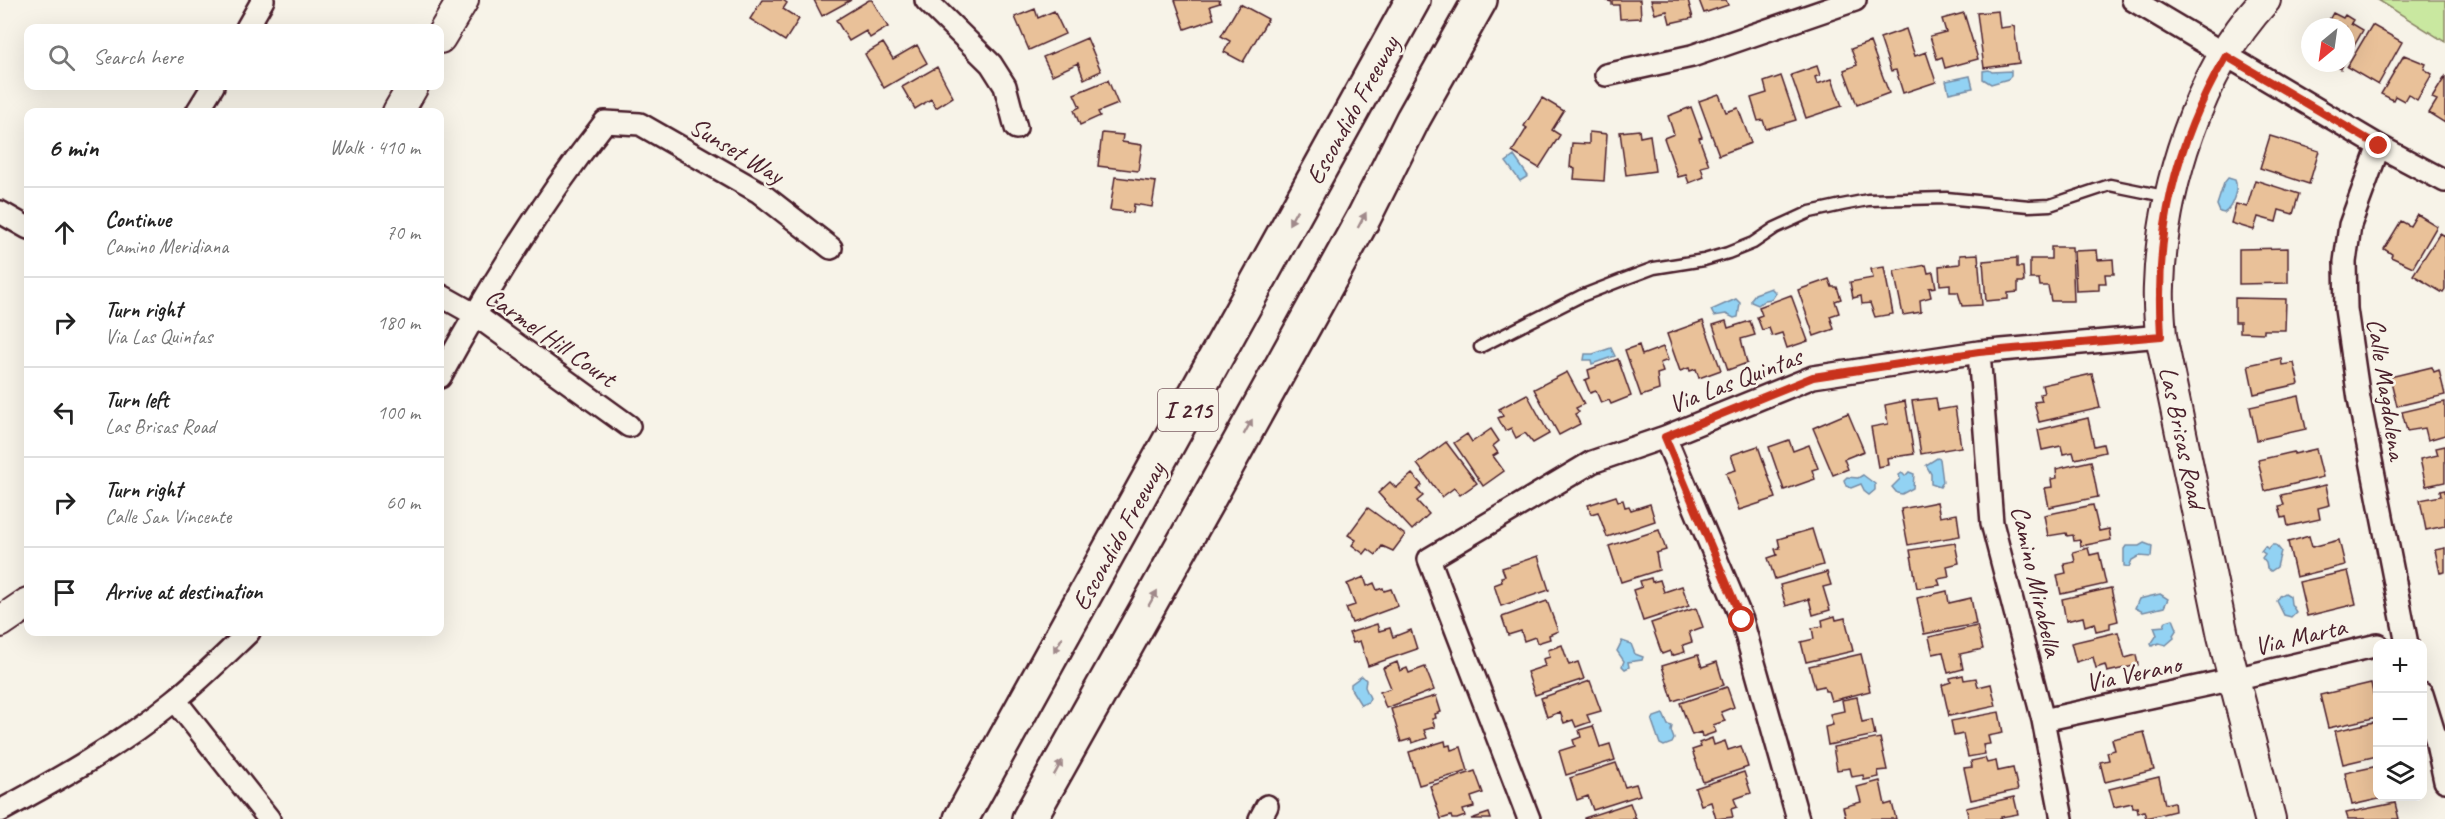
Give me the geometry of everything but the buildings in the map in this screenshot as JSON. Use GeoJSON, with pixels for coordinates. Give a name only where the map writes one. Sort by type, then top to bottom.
{"type":"FeatureCollection","features":[{"type":"Feature","properties":{"kind":"highway","name":"Escondido Freeway"},"geometry":{"type":"LineString","coordinates":[[961,819],[1413,0]]}},
{"type":"Feature","properties":{"kind":"highway","name":"I 215"},"geometry":{"type":"LineString","coordinates":[[1029,819],[1222,476],[1364,217],[1413,119],[1480,0]]}},
{"type":"Feature","properties":{"kind":"street"},"geometry":{"type":"LineString","coordinates":[[249,24],[263,0]]}},
{"type":"Feature","properties":{"kind":"street"},"geometry":{"type":"LineString","coordinates":[[444,31],[463,0]]}},
{"type":"Feature","properties":{"kind":"street"},"geometry":{"type":"LineString","coordinates":[[926,0],[991,64],[1005,86],[1016,128]]}},
{"type":"Feature","properties":{"kind":"street"},"geometry":{"type":"LineString","coordinates":[[1606,75],[1692,56],[1856,0]]}},
{"type":"Feature","properties":{"kind":"street"},"geometry":{"type":"LineString","coordinates":[[2133,0],[2379,146],[2445,182]]}},
{"type":"Feature","properties":{"kind":"street","name":"Las Brisas Road"},"geometry":{"type":"LineString","coordinates":[[2265,0],[2209,85],[2186,140],[2169,197],[2158,287],[2161,336],[2234,679],[2270,819]]}},
{"type":"Feature","properties":{"kind":"street"},"geometry":{"type":"LineString","coordinates":[[199,108],[211,90]]}},
{"type":"Feature","properties":{"kind":"street"},"geometry":{"type":"LineString","coordinates":[[400,108],[411,90]]}},
{"type":"Feature","properties":{"kind":"street","name":"Sunset Way"},"geometry":{"type":"LineString","coordinates":[[474,314],[578,156],[605,122],[640,124],[759,192],[831,248]]}},
{"type":"Feature","properties":{"kind":"street","name":"Calle Magdalena"},"geometry":{"type":"LineString","coordinates":[[2379,146],[2350,225],[2345,262],[2346,309],[2359,399],[2406,639]]}},
{"type":"Feature","properties":{"kind":"street"},"geometry":{"type":"LineString","coordinates":[[0,213],[24,226]]}},
{"type":"Feature","properties":{"kind":"street","name":"Carmel Hill Court"},"geometry":{"type":"LineString","coordinates":[[444,297],[474,314],[629,426]]}},
{"type":"Feature","properties":{"kind":"street"},"geometry":{"type":"LineString","coordinates":[[444,370],[474,314]]}},
{"type":"Feature","properties":{"kind":"street","name":"Via Las Quintas"},"geometry":{"type":"LineString","coordinates":[[1529,819],[1429,559],[1592,462],[1665,437],[1813,377],[1979,352],[2161,336]]}},
{"type":"Feature","properties":{"kind":"street","name":"Camino Mirabella"},"geometry":{"type":"LineString","coordinates":[[1979,352],[1992,523],[2043,720],[2062,819]]}},
{"type":"Feature","properties":{"kind":"street"},"geometry":{"type":"LineString","coordinates":[[1665,437],[1742,620],[1798,819]]}},
{"type":"Feature","properties":{"kind":"street"},"geometry":{"type":"LineString","coordinates":[[0,622],[24,606]]}},
{"type":"Feature","properties":{"kind":"street"},"geometry":{"type":"LineString","coordinates":[[0,811],[56,781],[109,748],[175,700],[245,636]]}},
{"type":"Feature","properties":{"kind":"street","name":"Via Marta"},"geometry":{"type":"LineString","coordinates":[[2234,679],[2373,646]]}},
{"type":"Feature","properties":{"kind":"street","name":"Via Verano"},"geometry":{"type":"LineString","coordinates":[[2043,720],[2234,679]]}},
{"type":"Feature","properties":{"kind":"street"},"geometry":{"type":"LineString","coordinates":[[175,700],[269,819]]}},
{"type":"Feature","properties":{"kind":"street"},"geometry":{"type":"LineString","coordinates":[[2427,710],[2445,781]]}},
{"type":"Feature","properties":{"kind":"lane"},"geometry":{"type":"LineString","coordinates":[[1480,347],[1581,296],[1654,268],[1704,260],[1728,253],[1753,243],[1775,228],[1810,212],[1842,205],[1868,200],[1946,198],[2029,206],[2050,205],[2110,185],[2169,197]]}},
{"type":"Feature","properties":{"kind":"green space"},"geometry":{"type":"Polygon","coordinates":[[[2378,0],[2445,0],[2445,42],[2378,0]]]}},
{"type":"Feature","properties":{"kind":"water"},"geometry":{"type":"Polygon","coordinates":[[[1983,71],[1992,72],[2011,71],[2011,76],[1991,84],[1983,79],[1983,71]]]}},
{"type":"Feature","properties":{"kind":"water"},"geometry":{"type":"Polygon","coordinates":[[[1970,76],[1973,88],[1949,93],[1946,81],[1970,76]]]}},
{"type":"Feature","properties":{"kind":"water"},"geometry":{"type":"Polygon","coordinates":[[[1514,156],[1528,176],[1520,181],[1506,162],[1514,156]]]}},
{"type":"Feature","properties":{"kind":"water"},"geometry":{"type":"Polygon","coordinates":[[[2228,178],[2235,180],[2236,188],[2232,203],[2224,213],[2220,212],[2217,205],[2224,183],[2228,178]]]}},
{"type":"Feature","properties":{"kind":"water"},"geometry":{"type":"Polygon","coordinates":[[[1771,288],[1776,293],[1772,299],[1765,300],[1758,305],[1751,302],[1755,294],[1771,288]]]}},
{"type":"Feature","properties":{"kind":"water"},"geometry":{"type":"Polygon","coordinates":[[[1736,299],[1740,303],[1738,317],[1734,318],[1726,314],[1714,316],[1711,310],[1736,299]]]}},
{"type":"Feature","properties":{"kind":"water"},"geometry":{"type":"Polygon","coordinates":[[[1611,348],[1615,356],[1592,364],[1591,360],[1584,360],[1585,354],[1611,348]]]}},
{"type":"Feature","properties":{"kind":"water"},"geometry":{"type":"Polygon","coordinates":[[[1937,458],[1940,459],[1943,482],[1940,487],[1931,484],[1931,474],[1926,465],[1937,458]]]}},
{"type":"Feature","properties":{"kind":"water"},"geometry":{"type":"Polygon","coordinates":[[[1909,472],[1914,474],[1913,488],[1902,494],[1897,493],[1892,487],[1900,479],[1899,475],[1902,473],[1905,476],[1909,472]]]}},
{"type":"Feature","properties":{"kind":"water"},"geometry":{"type":"Polygon","coordinates":[[[1863,475],[1875,484],[1875,490],[1869,495],[1861,484],[1851,488],[1846,486],[1844,480],[1847,477],[1858,478],[1863,475]]]}},
{"type":"Feature","properties":{"kind":"water"},"geometry":{"type":"Polygon","coordinates":[[[2144,543],[2152,546],[2151,557],[2139,556],[2132,560],[2129,567],[2124,566],[2126,546],[2139,546],[2144,543]]]}},
{"type":"Feature","properties":{"kind":"water"},"geometry":{"type":"Polygon","coordinates":[[[2276,545],[2281,551],[2277,567],[2271,571],[2262,558],[2265,554],[2261,551],[2265,546],[2268,549],[2276,545]]]}},
{"type":"Feature","properties":{"kind":"water"},"geometry":{"type":"Polygon","coordinates":[[[2285,593],[2290,596],[2291,604],[2296,612],[2291,617],[2284,615],[2277,601],[2285,593]]]}},
{"type":"Feature","properties":{"kind":"water"},"geometry":{"type":"Polygon","coordinates":[[[2160,594],[2168,599],[2164,607],[2143,612],[2135,608],[2139,599],[2160,594]]]}},
{"type":"Feature","properties":{"kind":"water"},"geometry":{"type":"Polygon","coordinates":[[[2173,619],[2177,629],[2173,635],[2174,638],[2166,645],[2159,643],[2152,646],[2157,635],[2154,627],[2164,626],[2166,621],[2173,619]]]}},
{"type":"Feature","properties":{"kind":"water"},"geometry":{"type":"Polygon","coordinates":[[[1622,641],[1631,644],[1635,654],[1643,657],[1642,660],[1628,662],[1629,667],[1625,669],[1622,666],[1624,661],[1617,651],[1622,641]]]}},
{"type":"Feature","properties":{"kind":"water"},"geometry":{"type":"Polygon","coordinates":[[[1362,676],[1366,680],[1365,687],[1370,698],[1368,702],[1361,705],[1351,689],[1351,684],[1362,676]]]}},
{"type":"Feature","properties":{"kind":"water"},"geometry":{"type":"Polygon","coordinates":[[[1663,714],[1668,725],[1672,726],[1674,739],[1672,743],[1664,746],[1660,744],[1652,721],[1654,717],[1663,714]]]}},
{"type":"Feature","properties":{"kind":"route"},"geometry":{"type":"LineString","coordinates":[[1742,620],[1665,437],[1813,377],[1979,352],[2161,336],[2158,287],[2169,197],[2186,140],[2209,85],[2226,56],[2379,146]]}}]}
